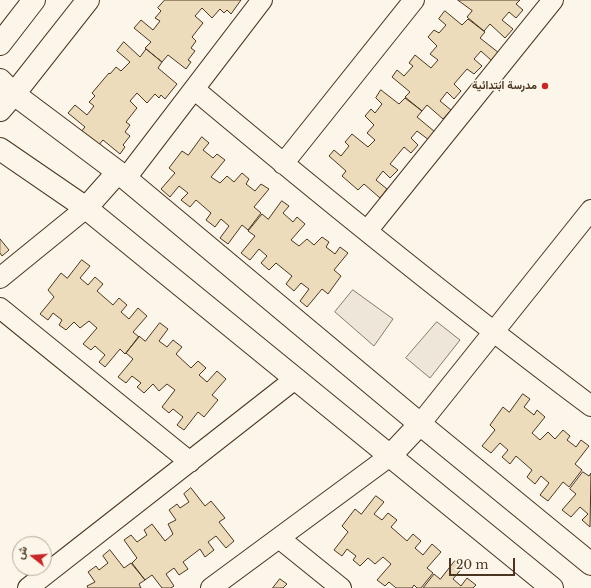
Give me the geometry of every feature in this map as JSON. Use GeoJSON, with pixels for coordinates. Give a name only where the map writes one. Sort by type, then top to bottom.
{"type":"FeatureCollection","features":[{"type":"Feature","properties":{"kind":"street"},"geometry":{"type":"LineString","coordinates":[[0,44],[34,0]]}},
{"type":"Feature","properties":{"kind":"street"},"geometry":{"type":"LineString","coordinates":[[88,0],[5,95],[122,175],[420,424],[591,564]]}},
{"type":"Feature","properties":{"kind":"street"},"geometry":{"type":"LineString","coordinates":[[0,278],[86,208],[122,175],[194,89],[262,0]]}},
{"type":"Feature","properties":{"kind":"street"},"geometry":{"type":"LineString","coordinates":[[283,164],[414,0]]}},
{"type":"Feature","properties":{"kind":"street"},"geometry":{"type":"LineString","coordinates":[[367,231],[553,0]]}},
{"type":"Feature","properties":{"kind":"street"},"geometry":{"type":"LineString","coordinates":[[194,89],[283,164],[493,333],[591,406]]}},
{"type":"Feature","properties":{"kind":"street"},"geometry":{"type":"LineString","coordinates":[[0,149],[86,208],[552,588]]}},
{"type":"Feature","properties":{"kind":"street"},"geometry":{"type":"LineString","coordinates":[[211,588],[390,456],[420,424],[591,210]]}},
{"type":"Feature","properties":{"kind":"street"},"geometry":{"type":"LineString","coordinates":[[0,308],[190,462]]}},
{"type":"Feature","properties":{"kind":"street"},"geometry":{"type":"LineString","coordinates":[[28,588],[295,379]]}},
{"type":"Feature","properties":{"kind":"street"},"geometry":{"type":"LineString","coordinates":[[280,538],[341,588]]}},
{"type":"Feature","properties":{"kind":"shaded area"},"geometry":{"type":"Polygon","coordinates":[[[353,290],[393,319],[374,346],[335,312],[353,290]]]}},
{"type":"Feature","properties":{"kind":"shaded area"},"geometry":{"type":"Polygon","coordinates":[[[437,322],[460,340],[430,378],[406,358],[437,322]]]}},
{"type":"Feature","properties":{"kind":"building"},"geometry":{"type":"Polygon","coordinates":[[[165,0],[241,0],[231,14],[227,10],[224,13],[220,9],[212,18],[202,8],[195,16],[203,23],[192,37],[196,41],[191,48],[195,51],[188,60],[191,62],[186,69],[168,55],[162,62],[145,48],[151,42],[134,28],[141,20],[153,30],[160,21],[155,18],[161,11],[158,8],[165,0]]]}},
{"type":"Feature","properties":{"kind":"building"},"geometry":{"type":"Polygon","coordinates":[[[458,0],[520,0],[516,4],[523,10],[516,18],[509,12],[502,20],[513,29],[505,38],[490,24],[484,31],[467,17],[472,11],[458,0]]]}},
{"type":"Feature","properties":{"kind":"building"},"geometry":{"type":"Polygon","coordinates":[[[445,11],[462,25],[468,19],[485,32],[480,38],[499,53],[492,61],[481,51],[474,59],[482,66],[474,74],[467,69],[454,84],[461,91],[454,99],[447,92],[440,101],[451,110],[443,119],[427,105],[422,111],[405,97],[410,92],[392,77],[397,70],[404,76],[413,66],[409,63],[415,55],[431,68],[438,60],[430,54],[437,46],[428,37],[434,30],[439,33],[446,25],[439,19],[445,11]]]}},
{"type":"Feature","properties":{"kind":"building"},"geometry":{"type":"Polygon","coordinates":[[[124,42],[140,57],[146,49],[162,62],[158,68],[177,84],[165,99],[161,95],[159,98],[155,94],[147,103],[137,93],[130,101],[137,108],[126,122],[130,125],[125,132],[130,136],[123,145],[125,147],[120,154],[103,140],[97,147],[80,133],[85,127],[68,113],[75,105],[87,115],[94,106],[89,102],[95,96],[92,93],[116,67],[121,71],[130,62],[117,51],[124,42]]]}},
{"type":"Feature","properties":{"kind":"building"},"geometry":{"type":"Polygon","coordinates":[[[381,90],[399,104],[405,98],[422,111],[417,117],[435,132],[429,140],[417,131],[411,138],[418,145],[411,153],[404,147],[390,164],[398,170],[390,178],[383,171],[376,180],[387,189],[380,198],[364,184],[358,190],[342,176],[346,171],[329,156],[334,150],[341,156],[349,146],[345,142],[352,134],[368,147],[375,140],[367,133],[374,125],[365,116],[371,109],[375,113],[382,104],[376,98],[381,90]]]}},
{"type":"Feature","properties":{"kind":"building"},"geometry":{"type":"Polygon","coordinates":[[[202,137],[209,143],[203,150],[213,158],[217,154],[225,160],[211,177],[220,183],[227,176],[234,182],[242,173],[249,179],[246,184],[255,191],[261,184],[269,189],[254,207],[261,213],[248,230],[242,225],[228,244],[220,238],[229,226],[221,219],[215,227],[206,220],[211,213],[196,200],[190,207],[181,200],[188,193],[179,186],[170,197],[161,189],[175,173],[169,168],[182,151],[188,155],[202,137]]]}},
{"type":"Feature","properties":{"kind":"building"},"geometry":{"type":"Polygon","coordinates":[[[282,201],[289,206],[283,213],[293,222],[297,217],[305,224],[291,240],[299,246],[307,239],[314,245],[322,237],[329,242],[326,247],[335,254],[340,247],[348,253],[334,270],[341,276],[328,294],[322,289],[307,307],[300,301],[309,289],[301,283],[294,291],[286,284],[292,276],[276,263],[269,270],[261,263],[267,256],[259,249],[250,260],[241,253],[255,236],[248,231],[262,214],[268,219],[282,201]]]}},
{"type":"Feature","properties":{"kind":"building"},"geometry":{"type":"Polygon","coordinates":[[[0,239],[9,250],[2,256],[0,253],[0,239]]]}},
{"type":"Feature","properties":{"kind":"building"},"geometry":{"type":"Polygon","coordinates":[[[82,260],[90,266],[80,278],[88,285],[95,277],[103,284],[97,291],[113,305],[119,298],[127,305],[121,312],[129,319],[138,308],[147,316],[133,332],[139,337],[125,354],[120,349],[105,367],[99,362],[105,355],[95,346],[91,350],[83,344],[97,328],[89,321],[80,328],[74,322],[66,330],[59,325],[62,320],[53,313],[48,320],[40,314],[54,297],[48,290],[61,273],[67,278],[82,260]]]}},
{"type":"Feature","properties":{"kind":"building"},"geometry":{"type":"Polygon","coordinates":[[[160,323],[168,329],[159,341],[167,347],[173,340],[182,347],[176,354],[191,368],[198,361],[206,368],[199,375],[207,382],[217,371],[226,379],[212,395],[218,400],[204,417],[198,412],[184,430],[177,425],[183,417],[173,409],[169,413],[162,407],[175,390],[167,384],[159,391],[153,384],[144,393],[137,387],[141,383],[132,376],[126,383],[118,377],[133,359],[126,353],[139,336],[145,341],[160,323]]]}},
{"type":"Feature","properties":{"kind":"building"},"geometry":{"type":"Polygon","coordinates":[[[523,394],[530,399],[524,407],[534,415],[537,410],[545,417],[532,433],[540,440],[548,432],[555,439],[563,430],[570,436],[567,440],[576,447],[581,440],[589,446],[575,464],[582,470],[569,487],[563,482],[548,501],[540,495],[549,483],[541,476],[535,484],[527,477],[532,470],[516,456],[510,464],[502,457],[508,450],[500,443],[491,453],[482,446],[495,430],[490,425],[503,407],[509,412],[523,394]]]}},
{"type":"Feature","properties":{"kind":"building"},"geometry":{"type":"Polygon","coordinates":[[[583,472],[589,476],[591,473],[590,527],[582,520],[588,514],[580,507],[571,517],[562,510],[576,494],[570,489],[583,472]]]}},
{"type":"Feature","properties":{"kind":"building"},"geometry":{"type":"Polygon","coordinates":[[[191,488],[205,506],[211,501],[225,518],[219,522],[234,541],[226,548],[216,536],[208,542],[214,550],[205,557],[200,549],[183,562],[188,569],[179,575],[174,568],[166,574],[174,586],[171,588],[162,588],[152,575],[145,580],[132,563],[137,558],[124,540],[131,535],[137,542],[147,535],[144,530],[152,524],[165,541],[173,534],[168,524],[176,520],[169,510],[177,504],[180,508],[189,502],[184,494],[191,488]]]}},
{"type":"Feature","properties":{"kind":"building"},"geometry":{"type":"Polygon","coordinates":[[[376,496],[384,502],[374,514],[382,520],[388,513],[397,520],[391,527],[407,541],[413,534],[421,541],[415,548],[423,555],[432,544],[441,552],[427,568],[433,573],[421,588],[417,588],[414,585],[412,588],[396,588],[389,582],[385,586],[377,580],[391,564],[383,557],[375,564],[368,558],[360,566],[353,560],[356,556],[347,549],[342,556],[334,550],[348,532],[342,526],[355,509],[361,514],[376,496]]]}},
{"type":"Feature","properties":{"kind":"building"},"geometry":{"type":"Polygon","coordinates":[[[110,550],[124,568],[131,563],[145,580],[139,584],[141,588],[88,588],[87,586],[95,582],[88,572],[96,566],[99,570],[108,563],[103,556],[110,550]]]}},
{"type":"Feature","properties":{"kind":"building"},"geometry":{"type":"Polygon","coordinates":[[[455,561],[463,567],[453,579],[461,586],[467,578],[476,585],[473,588],[423,588],[434,574],[440,579],[455,561]]]}},
{"type":"Feature","properties":{"kind":"building"},"geometry":{"type":"Polygon","coordinates":[[[280,579],[287,584],[283,588],[273,588],[280,579]]]}},
{"type":"Feature","properties":{"kind":"place","name":"مدرسة ابتدائية"},"geometry":{"type":"Point","coordinates":[545,86]}}]}
